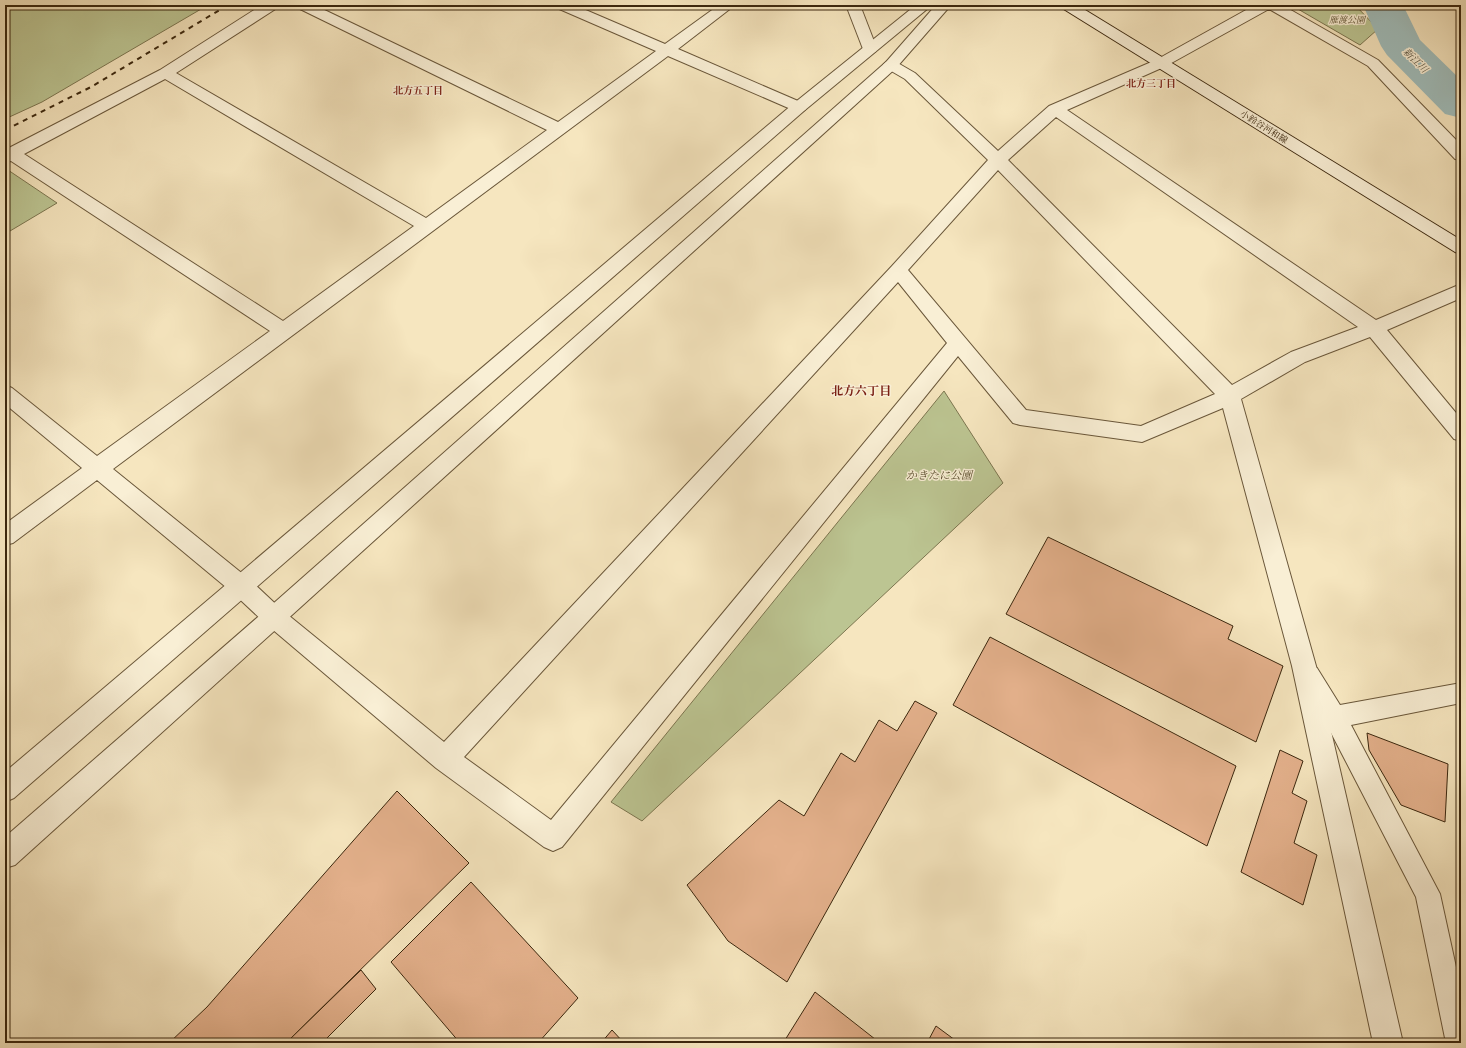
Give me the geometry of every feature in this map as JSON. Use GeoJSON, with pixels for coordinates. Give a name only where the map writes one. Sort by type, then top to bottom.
{"type":"FeatureCollection","features":[{"type":"Feature","properties":{"kind":"street"},"geometry":{"type":"LineString","coordinates":[[272,5],[165,73],[8,155],[284,331]]}},
{"type":"Feature","properties":{"kind":"street"},"geometry":{"type":"LineString","coordinates":[[303,5],[559,129]]}},
{"type":"Feature","properties":{"kind":"street"},"geometry":{"type":"LineString","coordinates":[[562,5],[799,107]]}},
{"type":"Feature","properties":{"kind":"street"},"geometry":{"type":"LineString","coordinates":[[5,536],[728,5]]}},
{"type":"Feature","properties":{"kind":"street"},"geometry":{"type":"LineString","coordinates":[[853,5],[870,49]]}},
{"type":"Feature","properties":{"kind":"street"},"geometry":{"type":"LineString","coordinates":[[5,789],[799,107],[925,5]]}},
{"type":"Feature","properties":{"kind":"street"},"geometry":{"type":"LineString","coordinates":[[5,855],[274,618],[890,65],[944,5]]}},
{"type":"Feature","properties":{"kind":"street","name":"小鈴谷河和線"},"geometry":{"type":"LineString","coordinates":[[1067,5],[1461,248]]}},
{"type":"Feature","properties":{"kind":"street"},"geometry":{"type":"LineString","coordinates":[[445,759],[998,160],[1055,109],[1161,63],[1266,5]]}},
{"type":"Feature","properties":{"kind":"street"},"geometry":{"type":"LineString","coordinates":[[1272,5],[1372,63],[1461,155]]}},
{"type":"Feature","properties":{"kind":"street"},"geometry":{"type":"LineString","coordinates":[[890,65],[910,76],[998,160],[1230,396],[1304,666],[1388,1043]]}},
{"type":"Feature","properties":{"kind":"street"},"geometry":{"type":"LineString","coordinates":[[165,73],[427,226]]}},
{"type":"Feature","properties":{"kind":"street"},"geometry":{"type":"LineString","coordinates":[[1055,109],[1374,328],[1461,433]]}},
{"type":"Feature","properties":{"kind":"street"},"geometry":{"type":"LineString","coordinates":[[898,270],[1020,417],[1142,434],[1230,396],[1298,357],[1374,328],[1461,291]]}},
{"type":"Feature","properties":{"kind":"street"},"geometry":{"type":"LineString","coordinates":[[5,393],[96,469],[241,586],[274,618],[445,759],[553,838],[958,343]]}},
{"type":"Feature","properties":{"kind":"lane"},"geometry":{"type":"LineString","coordinates":[[1304,666],[1335,717],[1428,894],[1459,1043]]}},
{"type":"Feature","properties":{"kind":"lane"},"geometry":{"type":"LineString","coordinates":[[1335,717],[1461,693]]}},
{"type":"Feature","properties":{"kind":"green space"},"geometry":{"type":"Polygon","coordinates":[[[5,5],[208,5],[42,102],[5,119],[5,5]]]}},
{"type":"Feature","properties":{"kind":"green space","name":"雁渡公園"},"geometry":{"type":"Polygon","coordinates":[[[1291,5],[1355,5],[1378,29],[1360,45],[1291,5]]]}},
{"type":"Feature","properties":{"kind":"green space"},"geometry":{"type":"Polygon","coordinates":[[[5,168],[57,203],[5,234],[5,168]]]}},
{"type":"Feature","properties":{"kind":"green space","name":"かきたに公園"},"geometry":{"type":"Polygon","coordinates":[[[944,391],[1003,483],[642,821],[611,802],[944,391]]]}},
{"type":"Feature","properties":{"kind":"building"},"geometry":{"type":"Polygon","coordinates":[[[1048,537],[1233,626],[1228,639],[1283,666],[1256,742],[1006,614],[1048,537]]]}},
{"type":"Feature","properties":{"kind":"building"},"geometry":{"type":"Polygon","coordinates":[[[990,637],[1236,766],[1207,846],[953,705],[990,637]]]}},
{"type":"Feature","properties":{"kind":"building"},"geometry":{"type":"Polygon","coordinates":[[[915,701],[937,713],[787,982],[728,941],[687,885],[779,800],[804,816],[841,753],[855,762],[879,720],[897,731],[915,701]]]}},
{"type":"Feature","properties":{"kind":"building"},"geometry":{"type":"Polygon","coordinates":[[[1367,733],[1448,764],[1445,822],[1401,805],[1369,750],[1367,733]]]}},
{"type":"Feature","properties":{"kind":"building"},"geometry":{"type":"Polygon","coordinates":[[[1280,750],[1303,761],[1292,793],[1307,801],[1294,843],[1317,855],[1303,905],[1241,872],[1280,750]]]}},
{"type":"Feature","properties":{"kind":"building"},"geometry":{"type":"Polygon","coordinates":[[[397,791],[469,863],[286,1043],[169,1043],[207,1007],[397,791]]]}},
{"type":"Feature","properties":{"kind":"building"},"geometry":{"type":"Polygon","coordinates":[[[471,882],[578,998],[538,1043],[460,1043],[391,962],[471,882]]]}},
{"type":"Feature","properties":{"kind":"building"},"geometry":{"type":"Polygon","coordinates":[[[361,970],[376,989],[322,1043],[286,1043],[361,970]]]}},
{"type":"Feature","properties":{"kind":"building"},"geometry":{"type":"Polygon","coordinates":[[[815,992],[880,1043],[789,1043],[785,1040],[815,992]]]}},
{"type":"Feature","properties":{"kind":"building"},"geometry":{"type":"Polygon","coordinates":[[[936,1026],[959,1043],[927,1043],[936,1026]]]}},
{"type":"Feature","properties":{"kind":"building"},"geometry":{"type":"Polygon","coordinates":[[[612,1030],[624,1043],[601,1043],[612,1030]]]}},
{"type":"Feature","properties":{"kind":"waterway","name":"新江川"},"geometry":{"type":"LineString","coordinates":[[1383,5],[1402,46],[1461,105]]}},
{"type":"Feature","properties":{"kind":"railway"},"geometry":{"type":"LineString","coordinates":[[5,130],[91,87],[228,5]]}},
{"type":"Feature","properties":{"kind":"district","name":"北方三丁目"},"geometry":{"type":"Point","coordinates":[1151,83]}},
{"type":"Feature","properties":{"kind":"district","name":"北方五丁目"},"geometry":{"type":"Point","coordinates":[418,90]}},
{"type":"Feature","properties":{"kind":"district","name":"北方六丁目"},"geometry":{"type":"Point","coordinates":[861,391]}}]}
